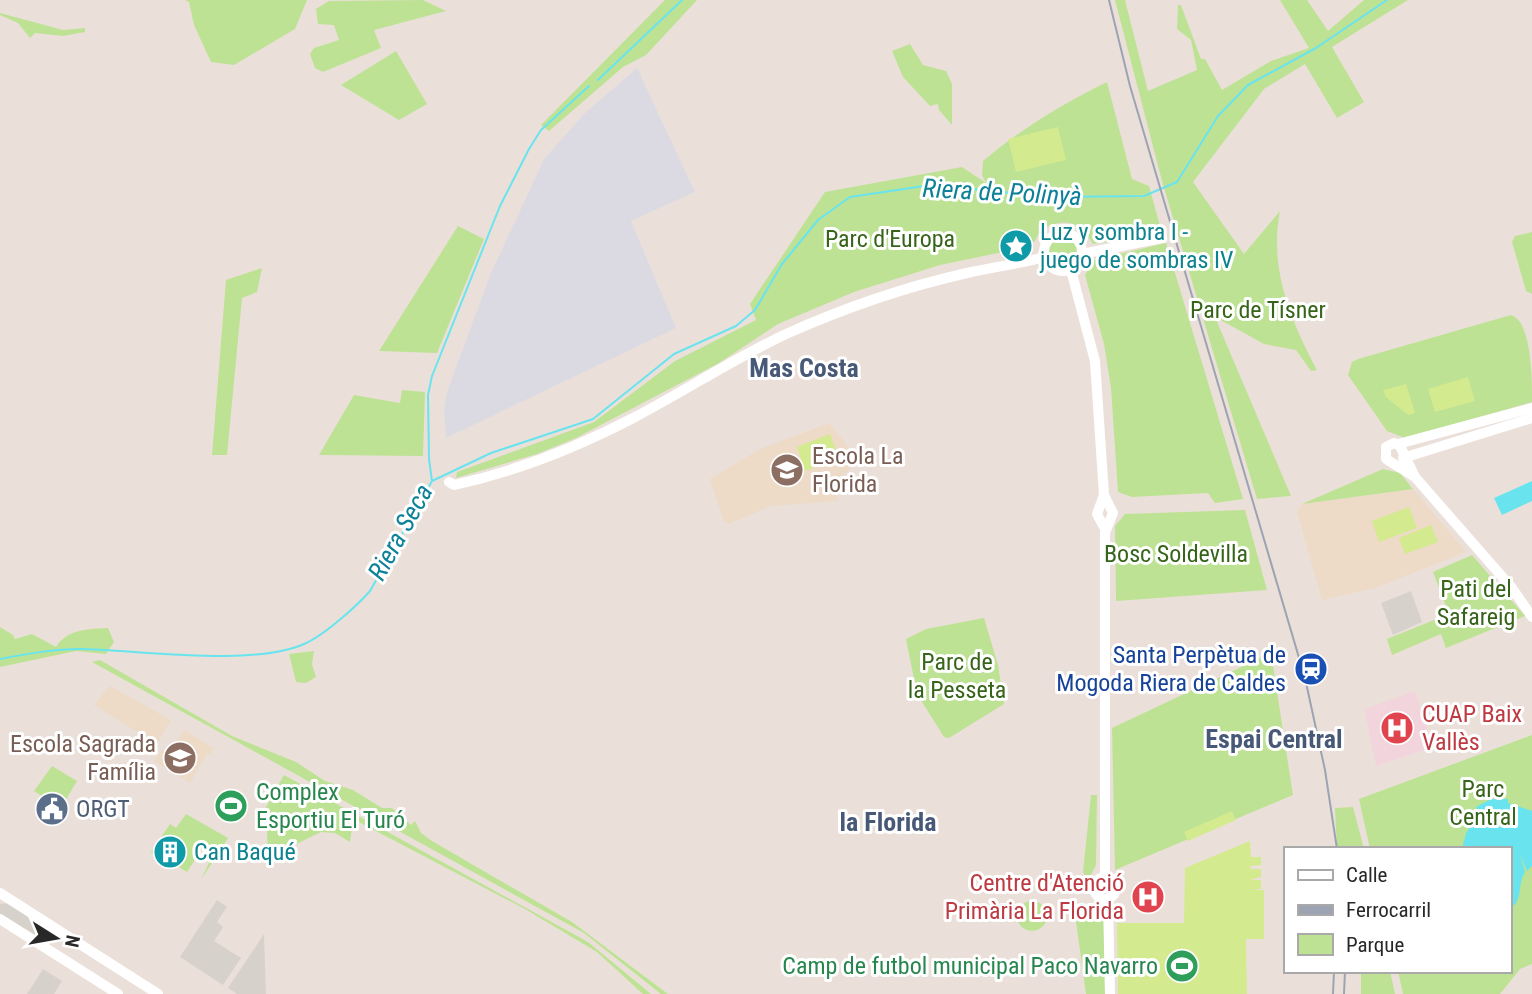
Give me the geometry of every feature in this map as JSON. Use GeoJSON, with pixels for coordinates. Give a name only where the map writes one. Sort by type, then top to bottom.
{"type":"FeatureCollection","features":[{"type":"Feature","properties":{"kind":"main road"},"geometry":{"type":"LineString","coordinates":[[1059,234],[1076,238],[1082,254],[1080,261],[1071,270],[1057,270],[1045,257],[1046,245],[1059,234]]}},
{"type":"Feature","properties":{"kind":"main road"},"geometry":{"type":"LineString","coordinates":[[1082,254],[1162,238]]}},
{"type":"Feature","properties":{"kind":"main road"},"geometry":{"type":"LineString","coordinates":[[449,482],[454,485],[476,480],[564,450],[638,415],[725,364],[783,336],[872,300],[966,273],[1045,257]]}},
{"type":"Feature","properties":{"kind":"main road"},"geometry":{"type":"LineString","coordinates":[[1071,270],[1095,362],[1106,502],[1113,513],[1105,523],[1105,877],[1097,881],[1095,892],[1100,898],[1108,900],[1110,994]]}},
{"type":"Feature","properties":{"kind":"main road"},"geometry":{"type":"LineString","coordinates":[[1403,454],[1532,408]]}},
{"type":"Feature","properties":{"kind":"main road"},"geometry":{"type":"LineString","coordinates":[[1403,454],[1532,418]]}},
{"type":"Feature","properties":{"kind":"main road"},"geometry":{"type":"LineString","coordinates":[[1403,454],[1413,472],[1491,563],[1532,617]]}},
{"type":"Feature","properties":{"kind":"main road"},"geometry":{"type":"LineString","coordinates":[[0,892],[158,994]]}},
{"type":"Feature","properties":{"kind":"main road"},"geometry":{"type":"LineString","coordinates":[[0,919],[118,994]]}},
{"type":"Feature","properties":{"kind":"shaded area"},"geometry":{"type":"Polygon","coordinates":[[[637,68],[695,192],[631,221],[676,328],[446,438],[444,409],[447,392],[491,273],[544,159],[584,114],[637,68]]]}},
{"type":"Feature","properties":{"kind":"shaded area","name":"Escola La Florida"},"geometry":{"type":"Polygon","coordinates":[[[829,423],[860,461],[836,481],[838,501],[771,506],[729,524],[724,522],[710,479],[760,449],[829,423]]]}},
{"type":"Feature","properties":{"kind":"shaded area"},"geometry":{"type":"Polygon","coordinates":[[[1413,489],[1466,552],[1375,588],[1322,600],[1297,512],[1302,504],[1413,489]]]}},
{"type":"Feature","properties":{"kind":"shaded area"},"geometry":{"type":"Polygon","coordinates":[[[1411,591],[1422,622],[1393,635],[1381,603],[1411,591]]]}},
{"type":"Feature","properties":{"kind":"shaded area"},"geometry":{"type":"Polygon","coordinates":[[[110,686],[171,720],[157,744],[94,705],[110,686]]]}},
{"type":"Feature","properties":{"kind":"shaded area","name":"CUAP Baix Vallès"},"geometry":{"type":"Polygon","coordinates":[[[1415,691],[1433,747],[1376,766],[1364,709],[1415,691]]]}},
{"type":"Feature","properties":{"kind":"shaded area","name":"Escola Sagrada Família"},"geometry":{"type":"Polygon","coordinates":[[[184,730],[214,748],[210,755],[207,754],[190,783],[154,761],[162,750],[169,754],[184,730]]]}},
{"type":"Feature","properties":{"kind":"shaded area"},"geometry":{"type":"Polygon","coordinates":[[[217,900],[227,907],[217,922],[223,927],[214,941],[241,958],[223,985],[180,957],[217,900]]]}},
{"type":"Feature","properties":{"kind":"shaded area"},"geometry":{"type":"Polygon","coordinates":[[[9,903],[42,925],[36,935],[0,915],[0,904],[9,903]]]}},
{"type":"Feature","properties":{"kind":"shaded area"},"geometry":{"type":"Polygon","coordinates":[[[264,934],[266,994],[237,994],[228,988],[264,934]]]}},
{"type":"Feature","properties":{"kind":"shaded area"},"geometry":{"type":"Polygon","coordinates":[[[43,969],[62,981],[54,994],[27,994],[43,969]]]}},
{"type":"Feature","properties":{"kind":"green space"},"geometry":{"type":"Polygon","coordinates":[[[185,0],[307,0],[295,29],[234,65],[211,62],[194,25],[189,2],[185,0]]]}},
{"type":"Feature","properties":{"kind":"green space"},"geometry":{"type":"Polygon","coordinates":[[[423,0],[446,11],[374,30],[381,48],[323,72],[315,68],[310,54],[314,48],[339,40],[334,25],[318,24],[316,9],[329,1],[423,0]]]}},
{"type":"Feature","properties":{"kind":"green space"},"geometry":{"type":"Polygon","coordinates":[[[665,0],[697,0],[646,55],[623,67],[549,131],[541,125],[665,0]]]}},
{"type":"Feature","properties":{"kind":"green space","name":"Parc de Tísner"},"geometry":{"type":"Polygon","coordinates":[[[1115,0],[1125,0],[1148,91],[1197,70],[1191,40],[1177,29],[1178,5],[1181,5],[1201,59],[1205,59],[1222,90],[1271,61],[1309,48],[1280,0],[1307,0],[1328,31],[1364,0],[1408,0],[1332,47],[1364,102],[1337,118],[1305,64],[1264,89],[1193,182],[1244,254],[1280,211],[1277,253],[1284,293],[1298,332],[1317,370],[1311,371],[1296,350],[1264,344],[1215,317],[1291,496],[1257,499],[1162,181],[1115,0]]]}},
{"type":"Feature","properties":{"kind":"green space"},"geometry":{"type":"Polygon","coordinates":[[[0,13],[63,30],[85,28],[85,32],[63,36],[35,33],[30,38],[18,23],[0,13]]]}},
{"type":"Feature","properties":{"kind":"green space"},"geometry":{"type":"Polygon","coordinates":[[[910,44],[923,65],[946,71],[952,84],[952,125],[939,110],[938,104],[930,106],[903,77],[892,51],[910,44]]]}},
{"type":"Feature","properties":{"kind":"green space"},"geometry":{"type":"Polygon","coordinates":[[[396,51],[427,104],[399,120],[341,85],[396,51]]]}},
{"type":"Feature","properties":{"kind":"green space","name":"Parc d'Europa"},"geometry":{"type":"Polygon","coordinates":[[[1107,82],[1132,179],[1149,186],[1162,233],[1093,244],[1076,226],[1064,222],[1056,223],[1040,231],[1035,241],[1022,248],[940,265],[854,292],[778,324],[719,363],[576,438],[537,454],[456,478],[457,472],[594,422],[675,361],[756,320],[750,304],[825,192],[962,167],[986,183],[982,175],[983,161],[1042,118],[1107,82]]]}},
{"type":"Feature","properties":{"kind":"green space"},"geometry":{"type":"Polygon","coordinates":[[[1058,127],[1066,160],[1016,172],[1008,139],[1058,127]]]}},
{"type":"Feature","properties":{"kind":"green space"},"geometry":{"type":"Polygon","coordinates":[[[458,226],[484,239],[437,353],[379,351],[458,226]]]}},
{"type":"Feature","properties":{"kind":"green space"},"geometry":{"type":"Polygon","coordinates":[[[1532,232],[1532,294],[1526,291],[1512,242],[1515,236],[1532,232]]]}},
{"type":"Feature","properties":{"kind":"green space"},"geometry":{"type":"Polygon","coordinates":[[[1063,238],[1073,242],[1077,252],[1073,262],[1063,266],[1053,262],[1049,252],[1053,242],[1063,238]]]}},
{"type":"Feature","properties":{"kind":"green space"},"geometry":{"type":"Polygon","coordinates":[[[1166,243],[1243,499],[1215,503],[1208,493],[1132,497],[1118,492],[1111,388],[1104,344],[1085,275],[1094,260],[1166,243]]]}},
{"type":"Feature","properties":{"kind":"green space"},"geometry":{"type":"Polygon","coordinates":[[[262,268],[257,292],[242,298],[227,455],[212,455],[226,280],[262,268]]]}},
{"type":"Feature","properties":{"kind":"green space"},"geometry":{"type":"Polygon","coordinates":[[[1511,315],[1518,320],[1527,340],[1532,402],[1405,438],[1387,431],[1348,375],[1352,362],[1358,359],[1511,315]]]}},
{"type":"Feature","properties":{"kind":"green space"},"geometry":{"type":"Polygon","coordinates":[[[1468,377],[1475,401],[1435,412],[1428,389],[1468,377]]]}},
{"type":"Feature","properties":{"kind":"green space"},"geometry":{"type":"Polygon","coordinates":[[[1406,384],[1415,413],[1408,415],[1386,397],[1383,390],[1406,384]]]}},
{"type":"Feature","properties":{"kind":"green space"},"geometry":{"type":"Polygon","coordinates":[[[402,390],[425,392],[423,456],[319,455],[354,395],[400,403],[402,390]]]}},
{"type":"Feature","properties":{"kind":"green space"},"geometry":{"type":"Polygon","coordinates":[[[830,434],[839,458],[805,471],[797,447],[830,434]]]}},
{"type":"Feature","properties":{"kind":"green space"},"geometry":{"type":"Polygon","coordinates":[[[1383,469],[1400,473],[1413,489],[1302,504],[1383,469]]]}},
{"type":"Feature","properties":{"kind":"green space"},"geometry":{"type":"Polygon","coordinates":[[[1409,507],[1417,528],[1379,542],[1372,521],[1409,507]]]}},
{"type":"Feature","properties":{"kind":"green space","name":"Bosc Soldevilla"},"geometry":{"type":"Polygon","coordinates":[[[1245,510],[1267,590],[1116,601],[1115,526],[1125,514],[1245,510]]]}},
{"type":"Feature","properties":{"kind":"green space"},"geometry":{"type":"Polygon","coordinates":[[[1431,525],[1438,542],[1405,554],[1399,538],[1431,525]]]}},
{"type":"Feature","properties":{"kind":"green space","name":"Pati del Safareig"},"geometry":{"type":"Polygon","coordinates":[[[1472,555],[1525,616],[1446,648],[1441,634],[1392,655],[1387,639],[1449,614],[1433,572],[1472,555]]]}},
{"type":"Feature","properties":{"kind":"green space","name":"Parc de la Pesseta"},"geometry":{"type":"Polygon","coordinates":[[[984,618],[998,665],[1004,704],[949,738],[944,737],[917,694],[906,639],[926,629],[984,618]]]}},
{"type":"Feature","properties":{"kind":"green space"},"geometry":{"type":"Polygon","coordinates":[[[0,627],[15,639],[32,634],[56,647],[72,633],[108,628],[114,642],[106,654],[76,651],[0,667],[0,627]]]}},
{"type":"Feature","properties":{"kind":"green space"},"geometry":{"type":"Polygon","coordinates":[[[314,651],[312,664],[316,677],[306,683],[296,682],[289,654],[314,651]]]}},
{"type":"Feature","properties":{"kind":"green space"},"geometry":{"type":"Polygon","coordinates":[[[1271,653],[1293,795],[1115,870],[1112,728],[1271,653]]]}},
{"type":"Feature","properties":{"kind":"green space"},"geometry":{"type":"Polygon","coordinates":[[[100,660],[232,736],[296,762],[325,781],[353,790],[382,808],[392,808],[411,825],[415,821],[421,833],[432,841],[572,922],[668,994],[661,994],[584,933],[92,662],[100,660]]]}},
{"type":"Feature","properties":{"kind":"green space","name":"Parc Central"},"geometry":{"type":"Polygon","coordinates":[[[1532,735],[1532,964],[1520,969],[1500,994],[1403,994],[1398,973],[1511,973],[1511,847],[1370,847],[1359,799],[1532,735]]]}},
{"type":"Feature","properties":{"kind":"green space"},"geometry":{"type":"Polygon","coordinates":[[[52,766],[77,781],[61,808],[34,791],[52,766]]]}},
{"type":"Feature","properties":{"kind":"green space"},"geometry":{"type":"Polygon","coordinates":[[[284,775],[588,942],[651,994],[643,994],[597,952],[525,909],[353,819],[350,842],[335,833],[321,832],[268,858],[266,807],[284,775]]]}},
{"type":"Feature","properties":{"kind":"green space"},"geometry":{"type":"Polygon","coordinates":[[[1091,795],[1097,795],[1096,865],[1088,881],[1083,872],[1091,795]]]}},
{"type":"Feature","properties":{"kind":"green space"},"geometry":{"type":"Polygon","coordinates":[[[1353,807],[1363,847],[1337,847],[1335,808],[1353,807]]]}},
{"type":"Feature","properties":{"kind":"green space"},"geometry":{"type":"Polygon","coordinates":[[[1232,811],[1236,820],[1188,841],[1184,832],[1232,811]]]}},
{"type":"Feature","properties":{"kind":"green space"},"geometry":{"type":"Polygon","coordinates":[[[186,814],[228,838],[201,880],[213,854],[201,850],[187,872],[179,867],[180,862],[177,861],[180,845],[164,842],[161,858],[151,852],[170,824],[176,828],[186,814]]]}},
{"type":"Feature","properties":{"kind":"green space","name":"Camp de futbol municipal Paco Navarro"},"geometry":{"type":"Polygon","coordinates":[[[1250,841],[1251,857],[1261,857],[1261,865],[1250,866],[1251,869],[1261,869],[1261,877],[1250,880],[1261,880],[1261,889],[1250,890],[1264,890],[1264,939],[1246,939],[1247,994],[1118,994],[1117,923],[1184,923],[1185,868],[1250,841]]]}},
{"type":"Feature","properties":{"kind":"green space"},"geometry":{"type":"Polygon","coordinates":[[[1032,901],[1043,905],[1047,916],[1043,927],[1032,931],[1021,927],[1017,916],[1021,905],[1032,901]]]}},
{"type":"Feature","properties":{"kind":"green space"},"geometry":{"type":"Polygon","coordinates":[[[1101,901],[1104,904],[1105,994],[1086,994],[1074,907],[1101,901]]]}},
{"type":"Feature","properties":{"kind":"green space"},"geometry":{"type":"Polygon","coordinates":[[[1361,973],[1390,973],[1395,994],[1361,994],[1361,973]]]}},
{"type":"Feature","properties":{"kind":"water"},"geometry":{"type":"Polygon","coordinates":[[[1532,481],[1532,501],[1502,515],[1494,498],[1532,481]]]}},
{"type":"Feature","properties":{"kind":"water"},"geometry":{"type":"Polygon","coordinates":[[[1491,799],[1508,799],[1508,803],[1532,811],[1532,866],[1527,871],[1520,855],[1525,872],[1514,906],[1511,899],[1511,847],[1462,847],[1466,833],[1476,818],[1482,825],[1484,823],[1476,807],[1491,799]]]}},
{"type":"Feature","properties":{"kind":"waterway","name":"Riera Seca"},"geometry":{"type":"LineString","coordinates":[[598,80],[682,0]]}},
{"type":"Feature","properties":{"kind":"waterway","name":"Riera de Polinyà"},"geometry":{"type":"LineString","coordinates":[[432,481],[491,453],[593,419],[674,354],[736,326],[755,310],[782,264],[818,220],[850,197],[931,185],[1052,197],[1144,196],[1177,182],[1218,116],[1248,85],[1316,48],[1387,0]]}},
{"type":"Feature","properties":{"kind":"waterway","name":"Riera Seca"},"geometry":{"type":"LineString","coordinates":[[0,659],[70,649],[195,656],[255,655],[282,651],[312,640],[356,605],[370,591],[432,481],[428,395],[432,376],[500,206],[541,130],[589,86]]}},
{"type":"Feature","properties":{"kind":"railway"},"geometry":{"type":"LineString","coordinates":[[1109,0],[1130,86],[1305,678],[1325,770],[1337,847]]}},
{"type":"Feature","properties":{"kind":"railway"},"geometry":{"type":"LineString","coordinates":[[1333,994],[1334,973]]}},
{"type":"Feature","properties":{"kind":"railway"},"geometry":{"type":"LineString","coordinates":[[1344,994],[1345,973]]}},
{"type":"Feature","properties":{"kind":"place","name":"Luz y sombra I - juego de sombras IV"},"geometry":{"type":"Point","coordinates":[1016,246]}},
{"type":"Feature","properties":{"kind":"place","name":"Escola La Florida"},"geometry":{"type":"Point","coordinates":[787,470]}},
{"type":"Feature","properties":{"kind":"place","name":"Santa Perpètua de Mogoda Riera de Caldes"},"geometry":{"type":"Point","coordinates":[1311,669]}},
{"type":"Feature","properties":{"kind":"place","name":"CUAP Baix Vallès"},"geometry":{"type":"Point","coordinates":[1397,728]}},
{"type":"Feature","properties":{"kind":"place","name":"Escola Sagrada Família"},"geometry":{"type":"Point","coordinates":[180,758]}},
{"type":"Feature","properties":{"kind":"place","name":"Complex Esportiu El Turó"},"geometry":{"type":"Point","coordinates":[231,806]}},
{"type":"Feature","properties":{"kind":"place","name":"ORGT"},"geometry":{"type":"Point","coordinates":[52,809]}},
{"type":"Feature","properties":{"kind":"place","name":"Can Baqué"},"geometry":{"type":"Point","coordinates":[170,852]}},
{"type":"Feature","properties":{"kind":"place","name":"Centre d'Atenció Primària La Florida"},"geometry":{"type":"Point","coordinates":[1148,897]}},
{"type":"Feature","properties":{"kind":"place","name":"Camp de futbol municipal Paco Navarro"},"geometry":{"type":"Point","coordinates":[1182,966]}},
{"type":"Feature","properties":{"kind":"district","name":"Mas Costa"},"geometry":{"type":"Point","coordinates":[804,368]}},
{"type":"Feature","properties":{"kind":"district","name":"Espai Central"},"geometry":{"type":"Point","coordinates":[1274,739]}},
{"type":"Feature","properties":{"kind":"district","name":"la Florida"},"geometry":{"type":"Point","coordinates":[888,822]}}]}
